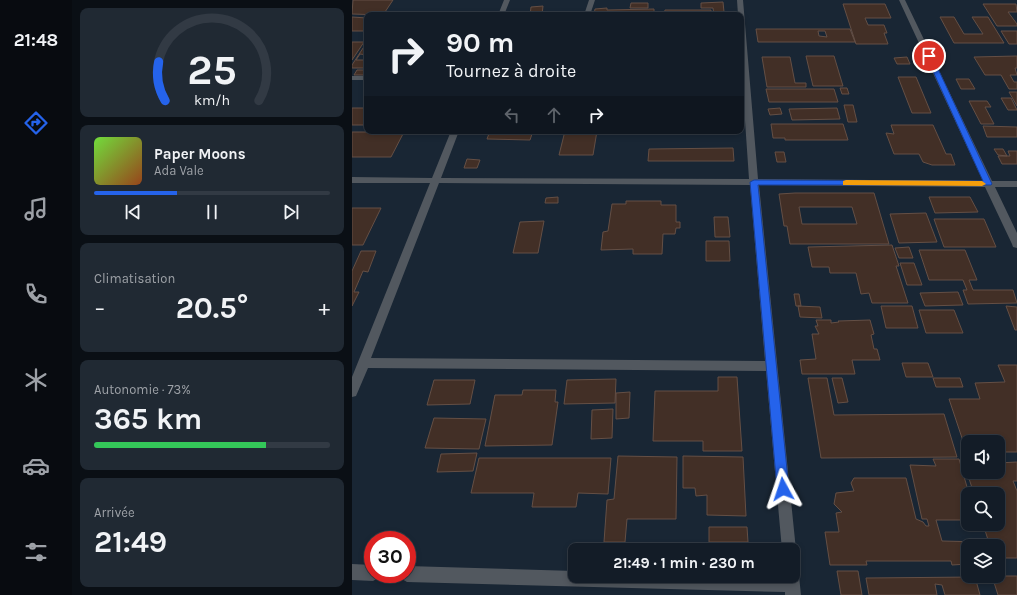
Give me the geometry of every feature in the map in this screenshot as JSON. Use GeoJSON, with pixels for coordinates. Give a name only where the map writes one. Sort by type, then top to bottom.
{"type":"FeatureCollection","features":[{"type":"Feature","properties":{"kind":"street"},"geometry":{"type":"LineString","coordinates":[[502,12],[507,0]]}},
{"type":"Feature","properties":{"kind":"street"},"geometry":{"type":"LineString","coordinates":[[588,12],[592,0]]}},
{"type":"Feature","properties":{"kind":"street"},"geometry":{"type":"LineString","coordinates":[[740,0],[741,12]]}},
{"type":"Feature","properties":{"kind":"street"},"geometry":{"type":"LineString","coordinates":[[902,0],[1017,244]]}},
{"type":"Feature","properties":{"kind":"street"},"geometry":{"type":"LineString","coordinates":[[744,52],[754,182],[788,543]]}},
{"type":"Feature","properties":{"kind":"street"},"geometry":{"type":"LineString","coordinates":[[352,78],[364,78]]}},
{"type":"Feature","properties":{"kind":"street"},"geometry":{"type":"LineString","coordinates":[[352,392],[454,134]]}},
{"type":"Feature","properties":{"kind":"street"},"geometry":{"type":"LineString","coordinates":[[352,180],[1017,184]]}},
{"type":"Feature","properties":{"kind":"street"},"geometry":{"type":"LineString","coordinates":[[364,363],[771,366]]}},
{"type":"Feature","properties":{"kind":"street"},"geometry":{"type":"LineString","coordinates":[[352,572],[364,573]]}},
{"type":"Feature","properties":{"kind":"street"},"geometry":{"type":"LineString","coordinates":[[416,574],[792,585]]}},
{"type":"Feature","properties":{"kind":"building"},"geometry":{"type":"Polygon","coordinates":[[[353,0],[393,0],[385,12],[364,12],[364,14],[352,14],[353,0]]]}},
{"type":"Feature","properties":{"kind":"building"},"geometry":{"type":"Polygon","coordinates":[[[723,2],[724,12],[714,12],[713,8],[701,8],[701,3],[723,2]]]}},
{"type":"Feature","properties":{"kind":"building"},"geometry":{"type":"Polygon","coordinates":[[[631,3],[648,3],[648,8],[630,8],[631,3]]]}},
{"type":"Feature","properties":{"kind":"building"},"geometry":{"type":"Polygon","coordinates":[[[843,4],[885,4],[891,18],[865,18],[868,25],[884,25],[887,33],[884,33],[888,44],[856,44],[843,4]]]}},
{"type":"Feature","properties":{"kind":"building"},"geometry":{"type":"Polygon","coordinates":[[[983,4],[1016,4],[1017,12],[1008,12],[1017,26],[997,26],[983,4]]]}},
{"type":"Feature","properties":{"kind":"building"},"geometry":{"type":"Polygon","coordinates":[[[543,6],[542,12],[530,12],[531,7],[543,6]]]}},
{"type":"Feature","properties":{"kind":"building"},"geometry":{"type":"Polygon","coordinates":[[[595,9],[654,9],[654,12],[594,12],[595,9]]]}},
{"type":"Feature","properties":{"kind":"building"},"geometry":{"type":"Polygon","coordinates":[[[665,10],[711,10],[711,12],[665,12],[665,10]]]}},
{"type":"Feature","properties":{"kind":"building"},"geometry":{"type":"Polygon","coordinates":[[[352,17],[364,18],[364,31],[352,31],[352,17]]]}},
{"type":"Feature","properties":{"kind":"building"},"geometry":{"type":"Polygon","coordinates":[[[940,17],[954,17],[964,34],[983,34],[972,17],[988,17],[1004,43],[954,43],[940,17]]]}},
{"type":"Feature","properties":{"kind":"building"},"geometry":{"type":"Polygon","coordinates":[[[756,29],[850,29],[855,42],[758,42],[756,29]],[[818,31],[819,36],[827,37],[825,31],[818,31]]]}},
{"type":"Feature","properties":{"kind":"building"},"geometry":{"type":"Polygon","coordinates":[[[1001,31],[1017,31],[1017,44],[1009,44],[1001,31]]]}},
{"type":"Feature","properties":{"kind":"building"},"geometry":{"type":"Polygon","coordinates":[[[352,42],[364,42],[352,60],[352,42]]]}},
{"type":"Feature","properties":{"kind":"building"},"geometry":{"type":"Polygon","coordinates":[[[364,47],[364,55],[360,54],[356,60],[364,60],[364,68],[352,68],[352,65],[364,47]]]}},
{"type":"Feature","properties":{"kind":"building"},"geometry":{"type":"Polygon","coordinates":[[[806,56],[834,56],[843,86],[813,86],[806,56]]]}},
{"type":"Feature","properties":{"kind":"building"},"geometry":{"type":"Polygon","coordinates":[[[1017,56],[1017,68],[1015,68],[1017,75],[1010,75],[1014,82],[1017,82],[1017,89],[1009,89],[1001,75],[985,75],[974,57],[1017,56]]]}},
{"type":"Feature","properties":{"kind":"building"},"geometry":{"type":"Polygon","coordinates":[[[762,57],[790,57],[795,83],[806,83],[806,87],[767,87],[762,57]]]}},
{"type":"Feature","properties":{"kind":"building"},"geometry":{"type":"Polygon","coordinates":[[[907,57],[910,64],[897,64],[894,58],[907,57]]]}},
{"type":"Feature","properties":{"kind":"building"},"geometry":{"type":"Polygon","coordinates":[[[357,70],[364,70],[364,75],[354,75],[357,70]]]}},
{"type":"Feature","properties":{"kind":"building"},"geometry":{"type":"Polygon","coordinates":[[[898,77],[916,77],[931,113],[912,113],[898,77]]]}},
{"type":"Feature","properties":{"kind":"building"},"geometry":{"type":"Polygon","coordinates":[[[956,79],[969,79],[975,89],[961,89],[956,79]]]}},
{"type":"Feature","properties":{"kind":"building"},"geometry":{"type":"Polygon","coordinates":[[[840,88],[847,88],[849,94],[842,94],[840,88]]]}},
{"type":"Feature","properties":{"kind":"building"},"geometry":{"type":"Polygon","coordinates":[[[766,89],[834,89],[838,102],[769,102],[766,89]]]}},
{"type":"Feature","properties":{"kind":"building"},"geometry":{"type":"Polygon","coordinates":[[[1009,92],[1017,92],[1017,106],[1009,92]]]}},
{"type":"Feature","properties":{"kind":"building"},"geometry":{"type":"Polygon","coordinates":[[[1001,98],[1011,98],[1017,110],[1008,110],[1001,98]]]}},
{"type":"Feature","properties":{"kind":"building"},"geometry":{"type":"Polygon","coordinates":[[[969,101],[987,101],[991,107],[985,107],[994,124],[981,124],[969,101]]]}},
{"type":"Feature","properties":{"kind":"building"},"geometry":{"type":"Polygon","coordinates":[[[844,105],[853,105],[857,122],[848,122],[844,105]]]}},
{"type":"Feature","properties":{"kind":"building"},"geometry":{"type":"Polygon","coordinates":[[[352,108],[364,108],[364,125],[352,125],[352,108]]]}},
{"type":"Feature","properties":{"kind":"building"},"geometry":{"type":"Polygon","coordinates":[[[780,108],[782,114],[770,115],[768,109],[780,108]]]}},
{"type":"Feature","properties":{"kind":"building"},"geometry":{"type":"Polygon","coordinates":[[[837,108],[840,119],[792,120],[789,109],[837,108]]]}},
{"type":"Feature","properties":{"kind":"building"},"geometry":{"type":"Polygon","coordinates":[[[771,124],[843,124],[848,140],[785,140],[785,138],[773,138],[771,124]]]}},
{"type":"Feature","properties":{"kind":"building"},"geometry":{"type":"Polygon","coordinates":[[[891,125],[933,125],[946,154],[951,154],[955,165],[932,165],[923,162],[919,154],[894,154],[886,133],[894,134],[891,125]]]}},
{"type":"Feature","properties":{"kind":"building"},"geometry":{"type":"Polygon","coordinates":[[[983,126],[1017,127],[1017,137],[987,137],[983,126]]]}},
{"type":"Feature","properties":{"kind":"building"},"geometry":{"type":"Polygon","coordinates":[[[352,132],[364,132],[364,134],[403,134],[391,157],[352,157],[352,132]]]}},
{"type":"Feature","properties":{"kind":"building"},"geometry":{"type":"Polygon","coordinates":[[[489,134],[532,134],[530,140],[487,139],[489,134]]]}},
{"type":"Feature","properties":{"kind":"building"},"geometry":{"type":"Polygon","coordinates":[[[564,134],[596,134],[593,155],[559,155],[564,134]]]}},
{"type":"Feature","properties":{"kind":"building"},"geometry":{"type":"Polygon","coordinates":[[[733,148],[734,161],[648,161],[649,149],[733,148]]]}},
{"type":"Feature","properties":{"kind":"building"},"geometry":{"type":"Polygon","coordinates":[[[994,149],[1003,149],[1007,156],[998,155],[994,149]]]}},
{"type":"Feature","properties":{"kind":"building"},"geometry":{"type":"Polygon","coordinates":[[[1008,151],[1017,151],[1017,164],[1002,164],[998,156],[1010,156],[1008,151]]]}},
{"type":"Feature","properties":{"kind":"building"},"geometry":{"type":"Polygon","coordinates":[[[775,152],[784,152],[786,162],[777,162],[775,152]]]}},
{"type":"Feature","properties":{"kind":"building"},"geometry":{"type":"Polygon","coordinates":[[[467,159],[480,160],[477,168],[464,168],[467,159]]]}},
{"type":"Feature","properties":{"kind":"building"},"geometry":{"type":"Polygon","coordinates":[[[874,193],[889,244],[790,244],[787,226],[784,226],[779,194],[874,193]],[[799,207],[802,224],[857,224],[852,207],[799,207]]]}},
{"type":"Feature","properties":{"kind":"building"},"geometry":{"type":"Polygon","coordinates":[[[558,197],[558,203],[545,203],[546,198],[558,197]]]}},
{"type":"Feature","properties":{"kind":"building"},"geometry":{"type":"Polygon","coordinates":[[[929,197],[970,197],[978,212],[935,213],[929,197]]]}},
{"type":"Feature","properties":{"kind":"building"},"geometry":{"type":"Polygon","coordinates":[[[626,201],[661,201],[661,205],[676,205],[676,222],[680,222],[680,228],[676,228],[675,234],[663,234],[662,254],[633,254],[633,249],[601,250],[603,232],[608,231],[612,204],[626,204],[626,201]]]}},
{"type":"Feature","properties":{"kind":"building"},"geometry":{"type":"Polygon","coordinates":[[[352,208],[381,208],[363,245],[352,245],[352,208]]]}},
{"type":"Feature","properties":{"kind":"building"},"geometry":{"type":"Polygon","coordinates":[[[926,213],[937,242],[899,243],[890,214],[926,213]]]}},
{"type":"Feature","properties":{"kind":"building"},"geometry":{"type":"Polygon","coordinates":[[[714,217],[728,217],[730,237],[715,237],[714,217]]]}},
{"type":"Feature","properties":{"kind":"building"},"geometry":{"type":"Polygon","coordinates":[[[934,219],[984,219],[996,247],[944,247],[934,219]]]}},
{"type":"Feature","properties":{"kind":"building"},"geometry":{"type":"Polygon","coordinates":[[[544,221],[538,253],[513,253],[520,222],[544,221]]]}},
{"type":"Feature","properties":{"kind":"building"},"geometry":{"type":"Polygon","coordinates":[[[706,241],[729,241],[730,261],[706,261],[706,241]]]}},
{"type":"Feature","properties":{"kind":"building"},"geometry":{"type":"Polygon","coordinates":[[[892,245],[899,266],[896,266],[908,303],[872,303],[869,293],[861,294],[856,273],[830,273],[829,267],[812,267],[808,247],[892,245]]]}},
{"type":"Feature","properties":{"kind":"building"},"geometry":{"type":"Polygon","coordinates":[[[909,247],[913,258],[899,258],[895,248],[909,247]]]}},
{"type":"Feature","properties":{"kind":"building"},"geometry":{"type":"Polygon","coordinates":[[[919,250],[965,250],[977,280],[969,280],[973,290],[1013,290],[1017,303],[968,304],[963,290],[967,290],[963,280],[929,280],[919,250]]]}},
{"type":"Feature","properties":{"kind":"building"},"geometry":{"type":"Polygon","coordinates":[[[361,251],[376,251],[368,272],[363,271],[354,292],[359,292],[352,306],[352,271],[361,251]]]}},
{"type":"Feature","properties":{"kind":"building"},"geometry":{"type":"Polygon","coordinates":[[[900,263],[914,263],[922,285],[907,285],[900,263]]]}},
{"type":"Feature","properties":{"kind":"building"},"geometry":{"type":"Polygon","coordinates":[[[958,292],[963,305],[925,306],[920,293],[958,292]]]}},
{"type":"Feature","properties":{"kind":"building"},"geometry":{"type":"Polygon","coordinates":[[[794,294],[799,294],[801,306],[796,306],[794,294]]]}},
{"type":"Feature","properties":{"kind":"building"},"geometry":{"type":"Polygon","coordinates":[[[798,306],[820,307],[822,318],[800,317],[798,306]]]}},
{"type":"Feature","properties":{"kind":"building"},"geometry":{"type":"Polygon","coordinates":[[[881,306],[912,306],[918,328],[886,328],[881,306]]]}},
{"type":"Feature","properties":{"kind":"building"},"geometry":{"type":"Polygon","coordinates":[[[1006,306],[1017,307],[1017,330],[1015,330],[1006,306]]]}},
{"type":"Feature","properties":{"kind":"building"},"geometry":{"type":"Polygon","coordinates":[[[919,310],[954,310],[963,333],[926,333],[919,310]]]}},
{"type":"Feature","properties":{"kind":"building"},"geometry":{"type":"Polygon","coordinates":[[[816,320],[831,320],[831,323],[839,322],[838,321],[870,320],[874,334],[871,335],[874,349],[877,349],[880,360],[852,360],[855,374],[802,374],[800,360],[816,359],[812,334],[819,334],[815,326],[818,326],[816,320]]]}},
{"type":"Feature","properties":{"kind":"building"},"geometry":{"type":"Polygon","coordinates":[[[902,363],[928,363],[933,377],[906,377],[902,363]]]}},
{"type":"Feature","properties":{"kind":"building"},"geometry":{"type":"Polygon","coordinates":[[[998,365],[1017,365],[1017,452],[1005,452],[1005,435],[961,435],[949,399],[980,399],[975,383],[1005,382],[998,365]]]}},
{"type":"Feature","properties":{"kind":"building"},"geometry":{"type":"Polygon","coordinates":[[[718,377],[737,377],[742,451],[703,451],[703,441],[653,441],[655,391],[718,391],[718,377]]]}},
{"type":"Feature","properties":{"kind":"building"},"geometry":{"type":"Polygon","coordinates":[[[808,378],[827,378],[834,415],[944,414],[957,457],[821,458],[808,378]]]}},
{"type":"Feature","properties":{"kind":"building"},"geometry":{"type":"Polygon","coordinates":[[[832,378],[842,378],[848,402],[838,403],[832,378]]]}},
{"type":"Feature","properties":{"kind":"building"},"geometry":{"type":"Polygon","coordinates":[[[933,378],[960,378],[963,387],[936,387],[933,378]]]}},
{"type":"Feature","properties":{"kind":"building"},"geometry":{"type":"Polygon","coordinates":[[[616,379],[615,403],[564,404],[567,380],[616,379]]]}},
{"type":"Feature","properties":{"kind":"building"},"geometry":{"type":"Polygon","coordinates":[[[434,380],[475,380],[470,404],[427,405],[434,380]]]}},
{"type":"Feature","properties":{"kind":"building"},"geometry":{"type":"Polygon","coordinates":[[[523,390],[556,390],[555,402],[558,402],[552,445],[485,446],[495,395],[522,395],[523,390]]]}},
{"type":"Feature","properties":{"kind":"building"},"geometry":{"type":"Polygon","coordinates":[[[630,392],[629,418],[616,419],[616,393],[630,392]]]}},
{"type":"Feature","properties":{"kind":"building"},"geometry":{"type":"Polygon","coordinates":[[[613,409],[612,438],[591,439],[592,410],[613,409]]]}},
{"type":"Feature","properties":{"kind":"building"},"geometry":{"type":"Polygon","coordinates":[[[434,418],[486,419],[479,449],[425,448],[434,418]]]}},
{"type":"Feature","properties":{"kind":"building"},"geometry":{"type":"Polygon","coordinates":[[[477,453],[473,471],[437,472],[441,454],[477,453]]]}},
{"type":"Feature","properties":{"kind":"building"},"geometry":{"type":"Polygon","coordinates":[[[618,456],[677,457],[676,519],[627,519],[625,542],[604,542],[607,500],[614,499],[618,456]]]}},
{"type":"Feature","properties":{"kind":"building"},"geometry":{"type":"Polygon","coordinates":[[[683,456],[743,457],[746,516],[707,515],[707,495],[696,496],[695,488],[683,488],[683,456]]]}},
{"type":"Feature","properties":{"kind":"building"},"geometry":{"type":"Polygon","coordinates":[[[479,458],[611,458],[608,494],[578,493],[576,507],[532,507],[534,493],[471,493],[479,458]]]}},
{"type":"Feature","properties":{"kind":"building"},"geometry":{"type":"Polygon","coordinates":[[[933,459],[959,459],[961,466],[961,479],[965,479],[967,487],[961,487],[961,520],[936,520],[942,541],[961,541],[961,564],[952,565],[951,561],[866,561],[867,565],[830,565],[825,532],[839,532],[836,513],[842,512],[834,504],[836,493],[854,491],[851,483],[854,478],[906,478],[916,519],[923,522],[926,526],[929,526],[927,519],[922,519],[910,465],[936,466],[933,459]]]}},
{"type":"Feature","properties":{"kind":"building"},"geometry":{"type":"Polygon","coordinates":[[[1017,462],[1017,481],[1013,481],[1017,491],[1017,558],[1005,558],[1005,539],[988,539],[985,531],[1005,531],[1005,487],[972,487],[969,479],[1005,479],[1005,463],[1017,462]]]}},
{"type":"Feature","properties":{"kind":"building"},"geometry":{"type":"Polygon","coordinates":[[[709,527],[747,527],[748,542],[709,542],[709,527]]]}},
{"type":"Feature","properties":{"kind":"building"},"geometry":{"type":"Polygon","coordinates":[[[837,571],[858,571],[862,595],[841,595],[837,571]]]}},
{"type":"Feature","properties":{"kind":"building"},"geometry":{"type":"Polygon","coordinates":[[[1005,576],[1017,576],[1017,595],[998,595],[994,583],[1005,583],[1005,576]]]}},
{"type":"Feature","properties":{"kind":"building"},"geometry":{"type":"Polygon","coordinates":[[[961,577],[961,583],[977,583],[980,595],[945,595],[942,585],[935,584],[937,595],[869,595],[866,578],[961,577]]]}},
{"type":"Feature","properties":{"kind":"slow traffic"},"geometry":{"type":"LineString","coordinates":[[846,183],[982,184]]}},
{"type":"Feature","properties":{"kind":"route"},"geometry":{"type":"LineString","coordinates":[[783,489],[754,182],[988,184],[929,56]]}}]}
